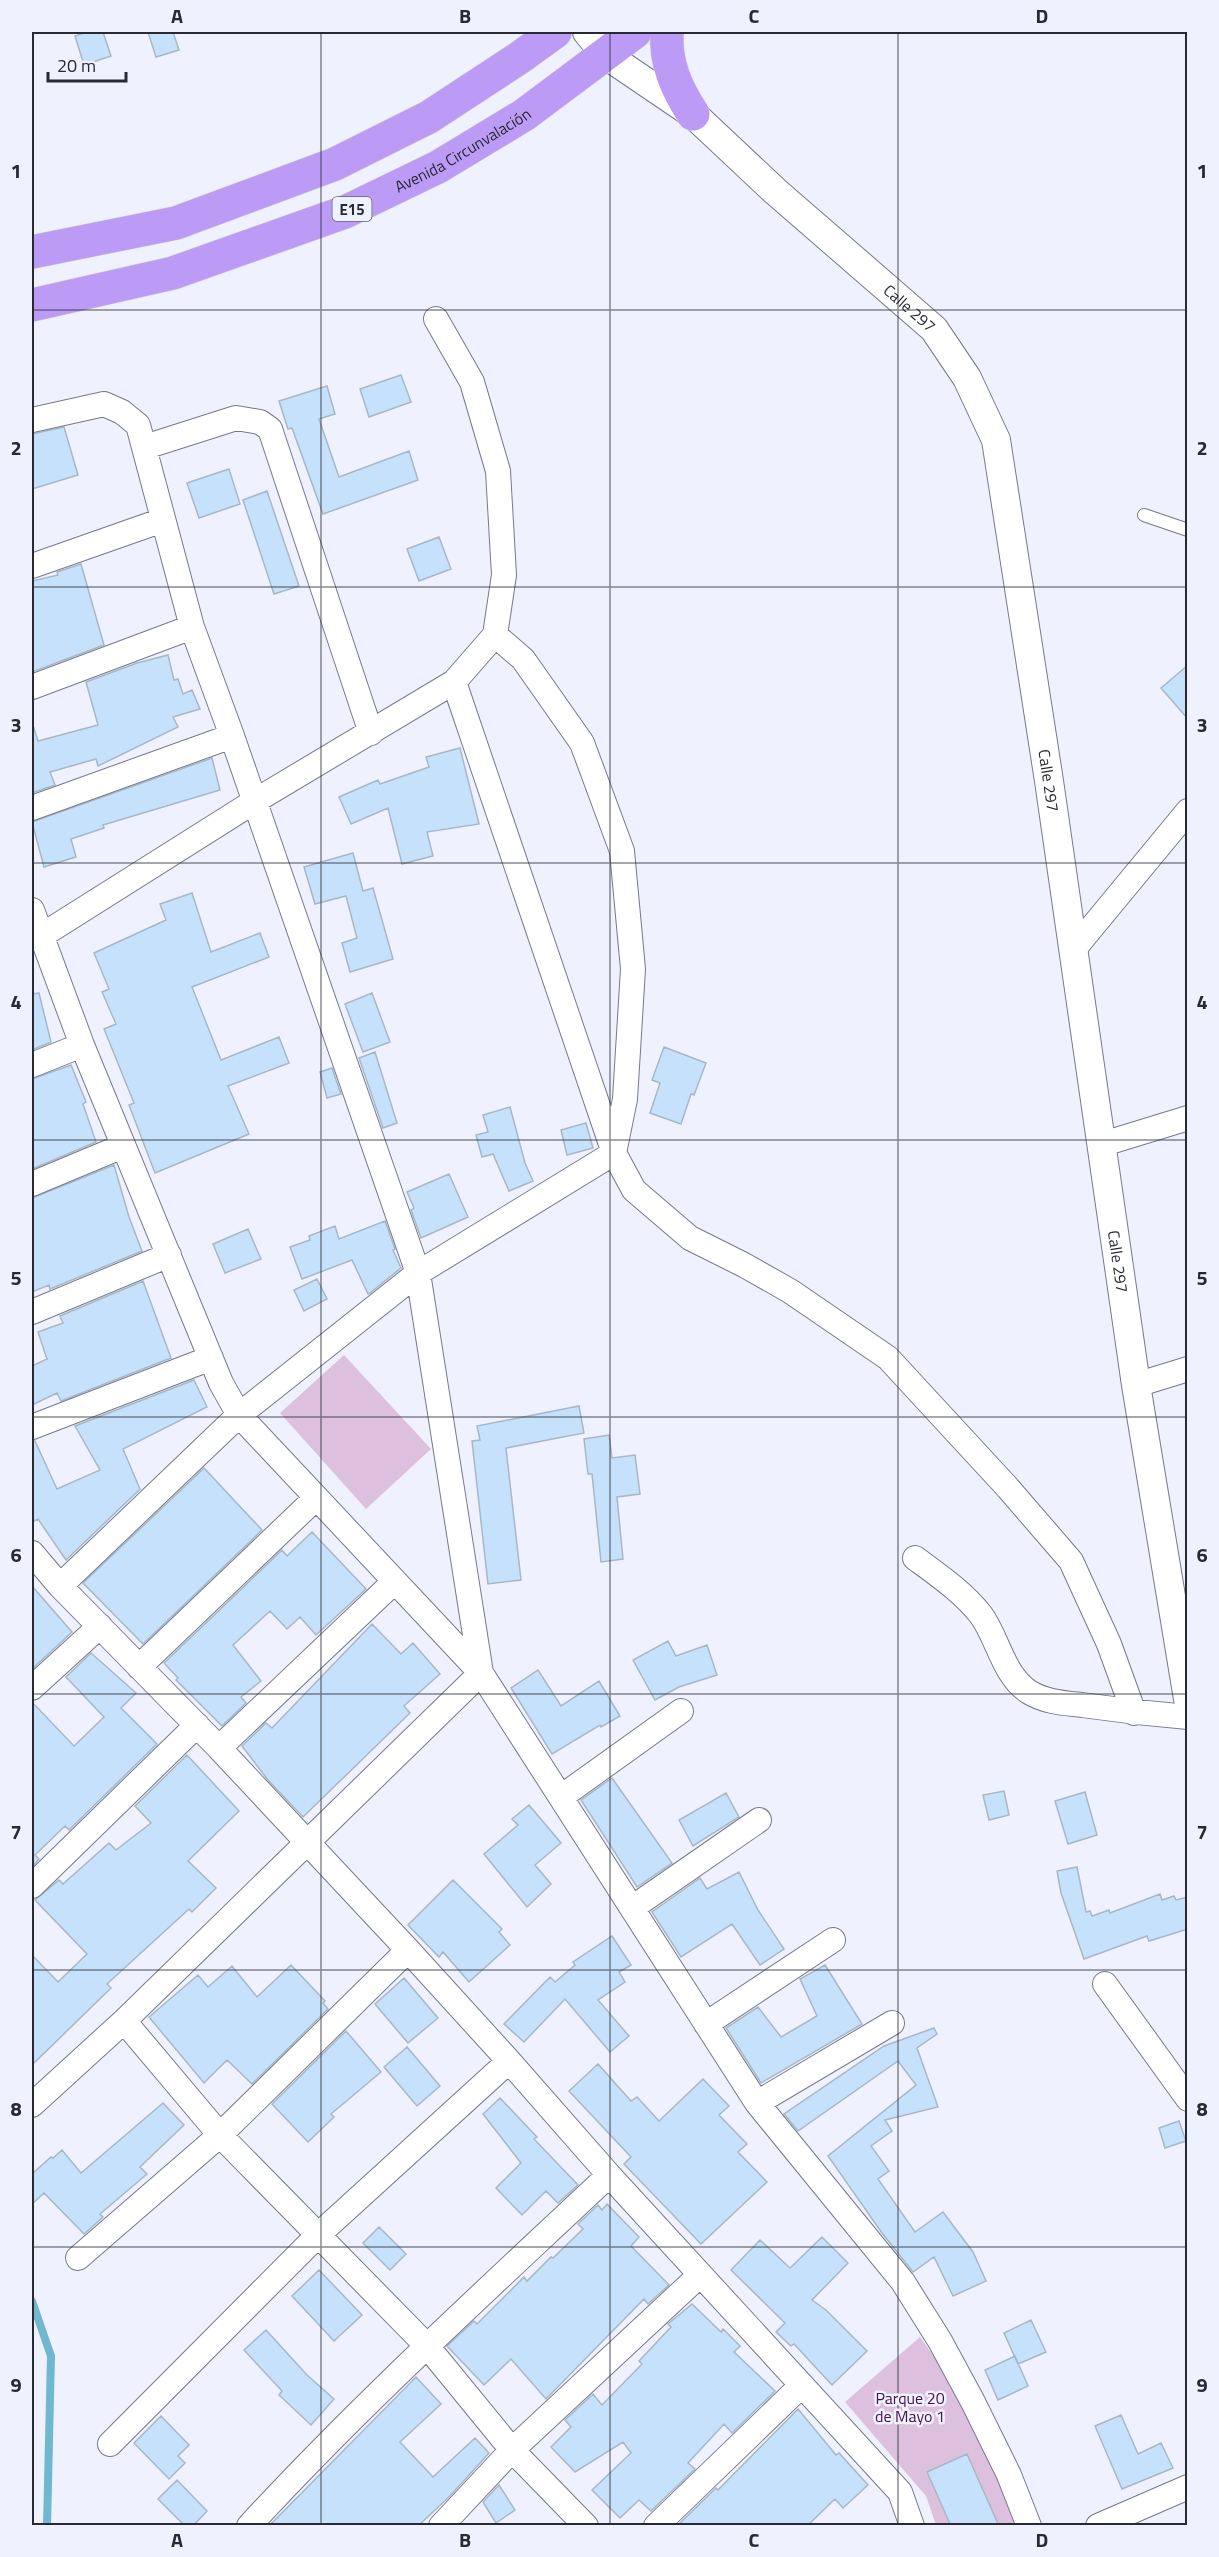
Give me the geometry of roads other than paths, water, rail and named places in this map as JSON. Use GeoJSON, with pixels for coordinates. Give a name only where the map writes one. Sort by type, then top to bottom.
{"type":"FeatureCollection","features":[{"type":"Feature","properties":{"kind":"highway"},"geometry":{"type":"LineString","coordinates":[[32,252],[176,224],[335,164],[429,117],[555,32]]}},
{"type":"Feature","properties":{"kind":"highway","name":"Avenida Circunvalación"},"geometry":{"type":"LineString","coordinates":[[32,305],[173,273],[345,212],[438,167],[524,115],[596,43],[635,32]]}},
{"type":"Feature","properties":{"kind":"highway"},"geometry":{"type":"LineString","coordinates":[[667,32],[668,58],[672,77],[693,114]]}},
{"type":"Feature","properties":{"kind":"street","name":"Calle 297"},"geometry":{"type":"LineString","coordinates":[[596,43],[693,114],[775,191],[934,329],[967,378],[996,440],[1074,949],[1100,1145],[1136,1385],[1182,1632],[1188,1699]]}},
{"type":"Feature","properties":{"kind":"street"},"geometry":{"type":"LineString","coordinates":[[36,938],[255,801],[454,682],[495,635],[504,575],[498,471],[472,382],[436,319]]}},
{"type":"Feature","properties":{"kind":"street"},"geometry":{"type":"LineString","coordinates":[[32,420],[104,404],[122,411],[138,425],[192,627],[255,801],[418,1273],[482,1673]]}},
{"type":"Feature","properties":{"kind":"street"},"geometry":{"type":"LineString","coordinates":[[145,447],[236,418],[260,422],[270,429],[371,733]]}},
{"type":"Feature","properties":{"kind":"street"},"geometry":{"type":"LineString","coordinates":[[32,566],[163,520]]}},
{"type":"Feature","properties":{"kind":"street"},"geometry":{"type":"LineString","coordinates":[[32,687],[192,627]]}},
{"type":"Feature","properties":{"kind":"street"},"geometry":{"type":"LineString","coordinates":[[60,1586],[239,1415],[418,1273],[614,1153],[625,1099],[633,969],[622,851],[582,743],[523,659],[495,635]]}},
{"type":"Feature","properties":{"kind":"street"},"geometry":{"type":"LineString","coordinates":[[454,682],[614,1153],[634,1190],[690,1238],[744,1265],[790,1292],[888,1358],[1008,1488],[1071,1561],[1109,1644],[1134,1713]]}},
{"type":"Feature","properties":{"kind":"street"},"geometry":{"type":"LineString","coordinates":[[32,808],[232,736]]}},
{"type":"Feature","properties":{"kind":"street"},"geometry":{"type":"LineString","coordinates":[[1074,949],[1188,811]]}},
{"type":"Feature","properties":{"kind":"street"},"geometry":{"type":"LineString","coordinates":[[32,910],[36,938],[221,1383],[239,1415],[482,1673],[757,2103],[903,2282],[940,2341],[978,2412],[1010,2475],[1029,2526]]}},
{"type":"Feature","properties":{"kind":"street"},"geometry":{"type":"LineString","coordinates":[[32,1065],[82,1045]]}},
{"type":"Feature","properties":{"kind":"street"},"geometry":{"type":"LineString","coordinates":[[1100,1145],[1188,1118]]}},
{"type":"Feature","properties":{"kind":"street"},"geometry":{"type":"LineString","coordinates":[[32,1184],[123,1146]]}},
{"type":"Feature","properties":{"kind":"street"},"geometry":{"type":"LineString","coordinates":[[32,1312],[169,1255]]}},
{"type":"Feature","properties":{"kind":"street"},"geometry":{"type":"LineString","coordinates":[[32,1427],[211,1358]]}},
{"type":"Feature","properties":{"kind":"street"},"geometry":{"type":"LineString","coordinates":[[1136,1385],[1188,1369]]}},
{"type":"Feature","properties":{"kind":"street"},"geometry":{"type":"LineString","coordinates":[[139,1667],[316,1498]]}},
{"type":"Feature","properties":{"kind":"street"},"geometry":{"type":"LineString","coordinates":[[32,1553],[60,1586],[219,1748],[408,1950],[609,2175],[900,2492],[912,2526]]}},
{"type":"Feature","properties":{"kind":"street"},"geometry":{"type":"LineString","coordinates":[[915,1558],[962,1594],[982,1616],[1002,1655],[1028,1692],[1044,1700],[1134,1713],[1188,1717]]}},
{"type":"Feature","properties":{"kind":"street"},"geometry":{"type":"LineString","coordinates":[[219,1748],[394,1582]]}},
{"type":"Feature","properties":{"kind":"street"},"geometry":{"type":"LineString","coordinates":[[32,1688],[100,1626]]}},
{"type":"Feature","properties":{"kind":"street"},"geometry":{"type":"LineString","coordinates":[[32,2105],[124,2021],[305,1842],[482,1673]]}},
{"type":"Feature","properties":{"kind":"street"},"geometry":{"type":"LineString","coordinates":[[561,1797],[681,1711]]}},
{"type":"Feature","properties":{"kind":"street"},"geometry":{"type":"LineString","coordinates":[[32,1886],[197,1725]]}},
{"type":"Feature","properties":{"kind":"street"},"geometry":{"type":"LineString","coordinates":[[632,1908],[759,1820]]}},
{"type":"Feature","properties":{"kind":"street"},"geometry":{"type":"LineString","coordinates":[[706,2024],[833,1940]]}},
{"type":"Feature","properties":{"kind":"street"},"geometry":{"type":"LineString","coordinates":[[78,2258],[220,2135],[408,1950]]}},
{"type":"Feature","properties":{"kind":"street"},"geometry":{"type":"LineString","coordinates":[[1105,1984],[1188,2099]]}},
{"type":"Feature","properties":{"kind":"street"},"geometry":{"type":"LineString","coordinates":[[124,2021],[220,2135],[427,2346],[512,2450],[586,2526]]}},
{"type":"Feature","properties":{"kind":"street"},"geometry":{"type":"LineString","coordinates":[[757,2103],[892,2023]]}},
{"type":"Feature","properties":{"kind":"street"},"geometry":{"type":"LineString","coordinates":[[110,2444],[318,2235],[509,2061]]}},
{"type":"Feature","properties":{"kind":"street"},"geometry":{"type":"LineString","coordinates":[[249,2526],[304,2466],[427,2346],[609,2175]]}},
{"type":"Feature","properties":{"kind":"street"},"geometry":{"type":"LineString","coordinates":[[441,2526],[512,2450],[700,2275]]}},
{"type":"Feature","properties":{"kind":"street"},"geometry":{"type":"LineString","coordinates":[[656,2526],[802,2385]]}},
{"type":"Feature","properties":{"kind":"street"},"geometry":{"type":"LineString","coordinates":[[1098,2526],[1188,2487]]}},
{"type":"Feature","properties":{"kind":"lane"},"geometry":{"type":"LineString","coordinates":[[1144,515],[1188,530]]}},
{"type":"Feature","properties":{"kind":"waterway"},"geometry":{"type":"LineString","coordinates":[[32,2301],[51,2356],[47,2526]]}},
{"type":"Feature","properties":{"kind":"park label","name":"Parque 20 de Mayo 1"},"geometry":{"type":"Point","coordinates":[910,2407]}}]}
